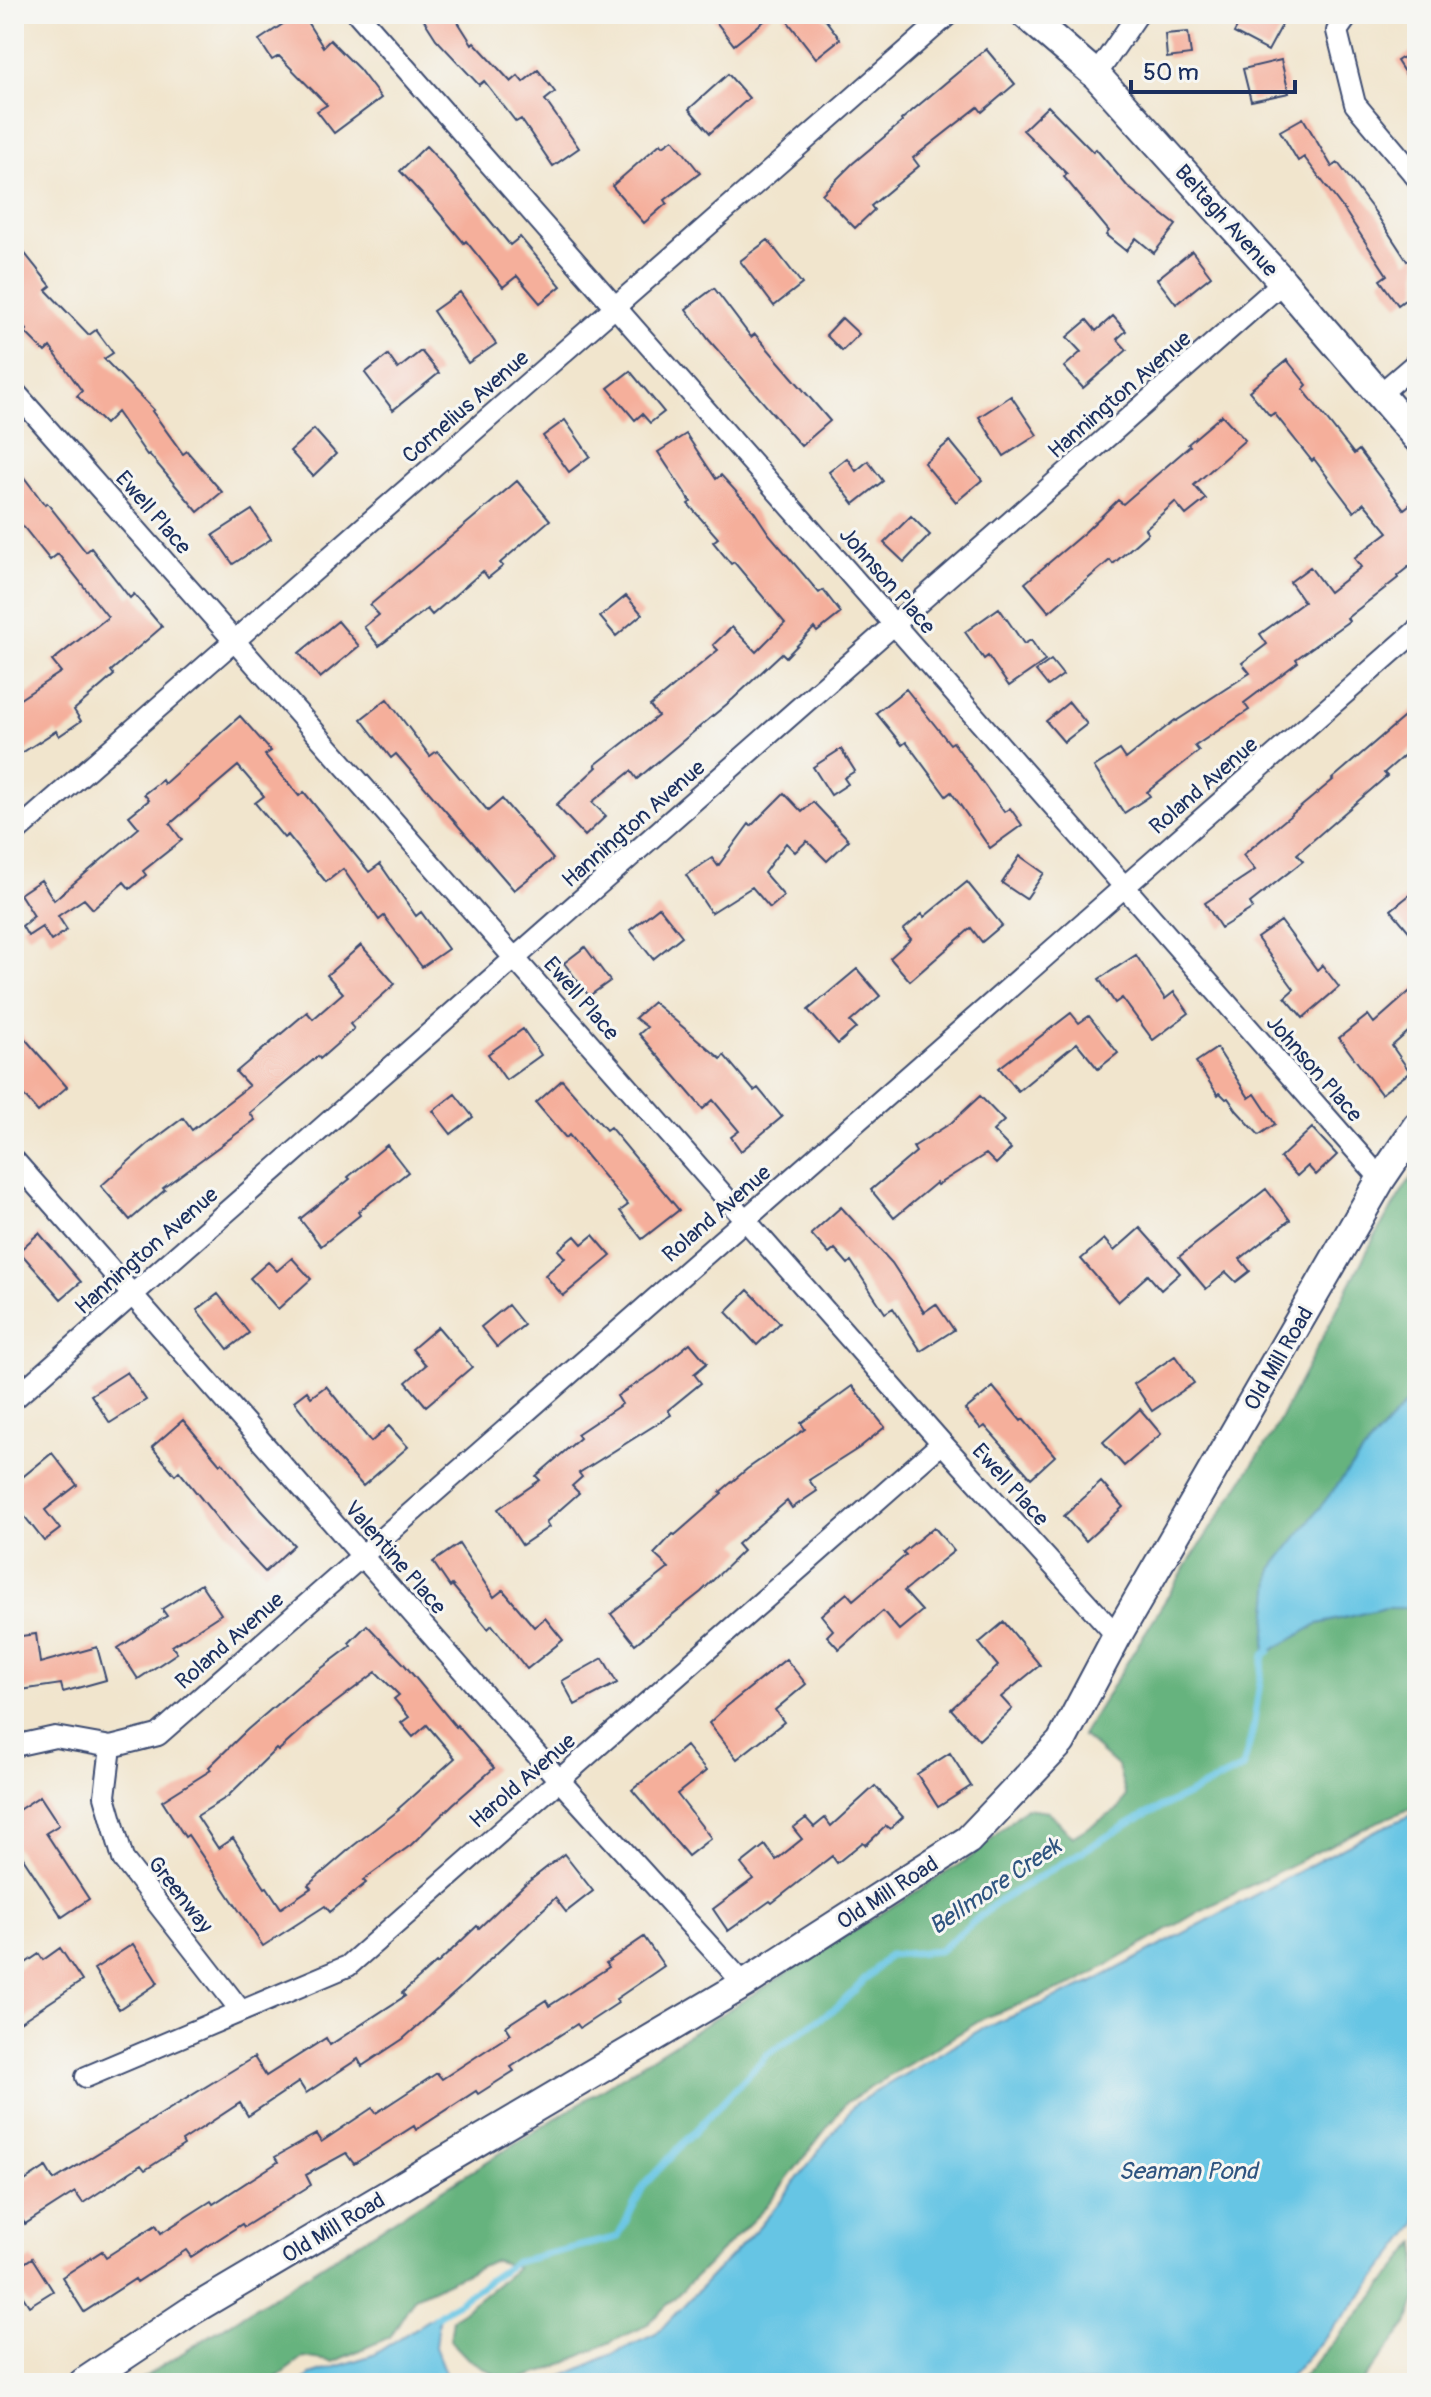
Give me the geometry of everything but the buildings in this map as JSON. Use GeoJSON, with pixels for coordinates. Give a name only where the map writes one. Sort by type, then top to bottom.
{"type":"FeatureCollection","features":[{"type":"Feature","properties":{"kind":"street","name":"Johnson Place"},"geometry":{"type":"LineString","coordinates":[[358,14],[1381,1179]]}},
{"type":"Feature","properties":{"kind":"street","name":"Cornelius Avenue"},"geometry":{"type":"LineString","coordinates":[[14,834],[949,14]]}},
{"type":"Feature","properties":{"kind":"street","name":"Beltagh Avenue"},"geometry":{"type":"LineString","coordinates":[[1025,14],[1096,75],[1283,282],[1417,438]]}},
{"type":"Feature","properties":{"kind":"street"},"geometry":{"type":"LineString","coordinates":[[1096,75],[1138,14]]}},
{"type":"Feature","properties":{"kind":"street"},"geometry":{"type":"LineString","coordinates":[[1349,14],[1337,31],[1355,104],[1417,178]]}},
{"type":"Feature","properties":{"kind":"street","name":"Hannington Avenue"},"geometry":{"type":"LineString","coordinates":[[14,1399],[1283,282]]}},
{"type":"Feature","properties":{"kind":"street"},"geometry":{"type":"LineString","coordinates":[[1381,393],[1417,362]]}},
{"type":"Feature","properties":{"kind":"street","name":"Ewell Place"},"geometry":{"type":"LineString","coordinates":[[14,391],[942,1443],[1117,1636]]}},
{"type":"Feature","properties":{"kind":"street","name":"Roland Avenue"},"geometry":{"type":"LineString","coordinates":[[14,1746],[55,1737],[111,1747],[158,1735],[1417,630]]}},
{"type":"Feature","properties":{"kind":"street","name":"Old Mill Road"},"geometry":{"type":"LineString","coordinates":[[83,2383],[191,2311],[744,1984],[968,1840],[1061,1742],[1117,1636],[1381,1179],[1417,1126]]}},
{"type":"Feature","properties":{"kind":"street","name":"Valentine Place"},"geometry":{"type":"LineString","coordinates":[[14,1160],[559,1780],[744,1984]]}},
{"type":"Feature","properties":{"kind":"street","name":"Harold Avenue"},"geometry":{"type":"LineString","coordinates":[[86,2077],[348,1966],[942,1443]]}},
{"type":"Feature","properties":{"kind":"street","name":"Greenway"},"geometry":{"type":"LineString","coordinates":[[111,1747],[105,1796],[123,1859],[241,2011]]}},
{"type":"Feature","properties":{"kind":"green space"},"geometry":{"type":"Polygon","coordinates":[[[1417,1168],[1417,1390],[1356,1461],[1264,1654],[1318,1624],[1385,1608],[1417,1608],[1417,1806],[1372,1824],[1202,1910],[1077,1983],[986,2017],[847,2102],[763,2210],[646,2326],[547,2371],[515,2380],[495,2374],[468,2359],[450,2340],[453,2319],[517,2268],[494,2260],[415,2297],[390,2337],[333,2362],[304,2357],[269,2383],[135,2383],[971,1857],[1026,1808],[1048,1811],[1072,1837],[1119,1809],[1126,1796],[1118,1767],[1082,1735],[1272,1435],[1376,1234],[1417,1168]]]}},
{"type":"Feature","properties":{"kind":"green space"},"geometry":{"type":"Polygon","coordinates":[[[1417,2242],[1417,2299],[1407,2325],[1361,2383],[1297,2383],[1373,2298],[1417,2242]]]}},
{"type":"Feature","properties":{"kind":"water"},"geometry":{"type":"Polygon","coordinates":[[[1417,1390],[1417,1608],[1385,1608],[1318,1624],[1264,1655],[1272,1569],[1356,1461],[1417,1390]]]}},
{"type":"Feature","properties":{"kind":"water","name":"Seaman Pond"},"geometry":{"type":"Polygon","coordinates":[[[1417,1813],[1417,2224],[1365,2292],[1284,2383],[549,2383],[656,2334],[767,2218],[855,2104],[980,2030],[1091,1983],[1372,1832],[1417,1813]]]}},
{"type":"Feature","properties":{"kind":"water"},"geometry":{"type":"Polygon","coordinates":[[[439,2313],[435,2347],[449,2383],[301,2383],[310,2375],[373,2355],[439,2313]]]}},
{"type":"Feature","properties":{"kind":"waterway","name":"Bellmore Creek"},"geometry":{"type":"LineString","coordinates":[[435,2318],[515,2262],[618,2237],[644,2185],[767,2055],[840,2005],[889,1955],[939,1951],[996,1903],[1133,1821],[1243,1768],[1253,1729],[1264,1655],[1269,1651]]}}]}
